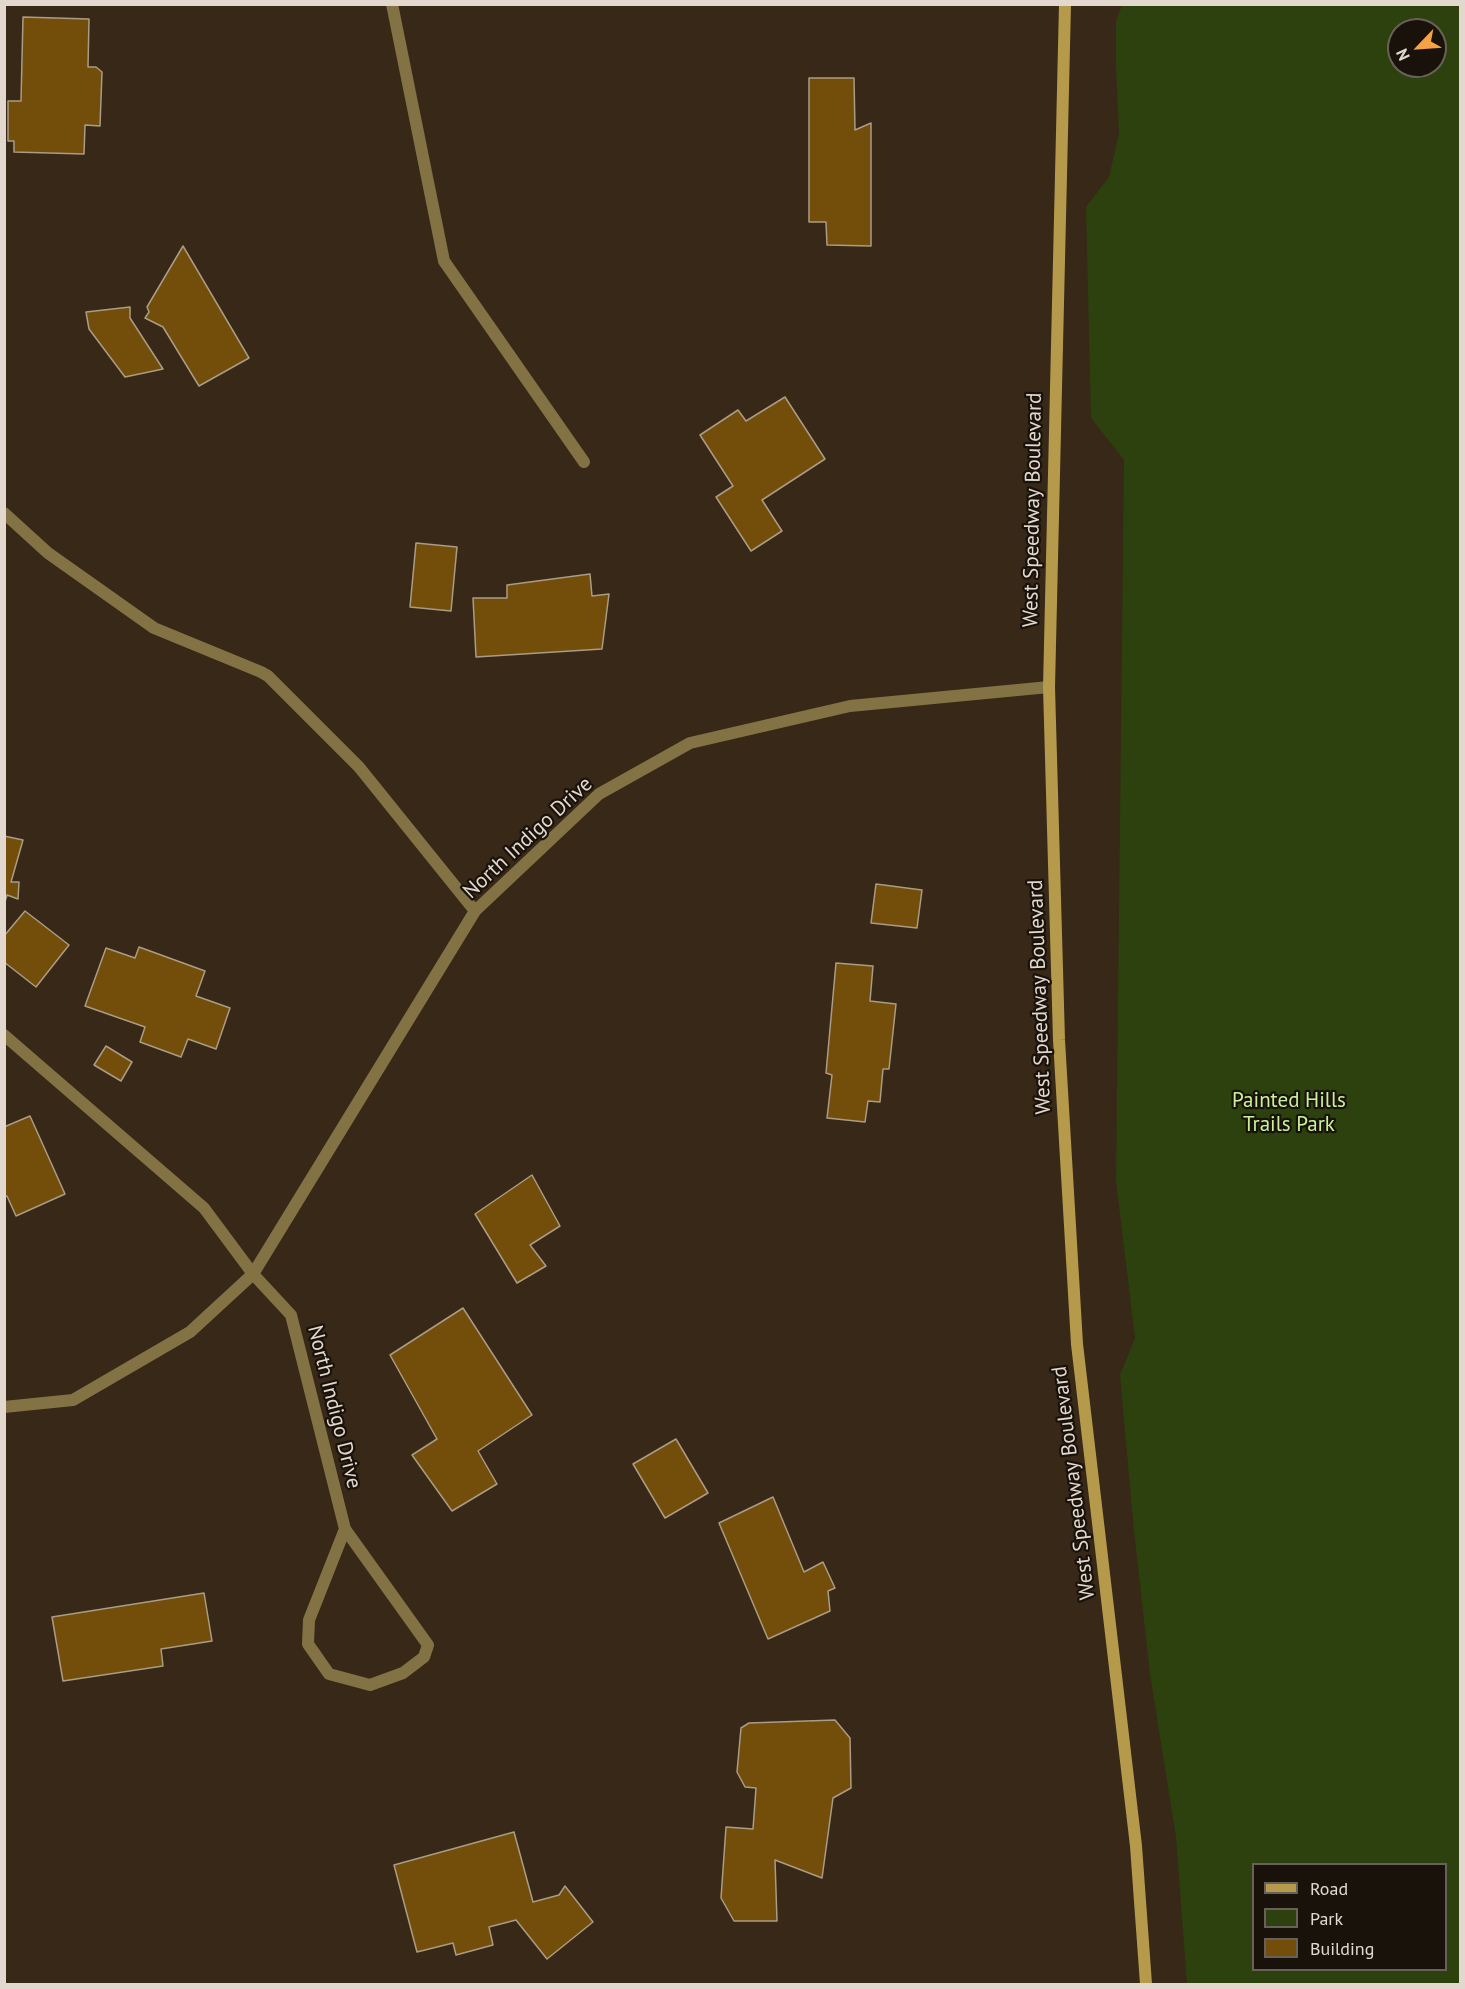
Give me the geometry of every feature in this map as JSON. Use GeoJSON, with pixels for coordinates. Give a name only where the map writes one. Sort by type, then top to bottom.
{"type":"FeatureCollection","features":[{"type":"Feature","properties":{"kind":"main road","name":"West Speedway Boulevard"},"geometry":{"type":"LineString","coordinates":[[1065,4],[1049,687],[1059,1040],[1077,1344],[1136,1846],[1146,1984]]}},
{"type":"Feature","properties":{"kind":"street"},"geometry":{"type":"LineString","coordinates":[[392,4],[444,261],[584,462]]}},
{"type":"Feature","properties":{"kind":"street"},"geometry":{"type":"LineString","coordinates":[[4,513],[48,553],[154,628],[268,676],[359,767],[475,912]]}},
{"type":"Feature","properties":{"kind":"street","name":"North Indigo Drive"},"geometry":{"type":"LineString","coordinates":[[4,1407],[73,1400],[190,1332],[253,1274],[475,912],[598,794],[690,743],[850,706],[1049,687]]}},
{"type":"Feature","properties":{"kind":"street"},"geometry":{"type":"LineString","coordinates":[[4,1035],[204,1208],[253,1274]]}},
{"type":"Feature","properties":{"kind":"street","name":"North Indigo Drive"},"geometry":{"type":"LineString","coordinates":[[253,1274],[291,1315],[345,1529],[429,1645],[424,1657],[404,1673],[370,1685],[329,1674],[308,1644],[309,1620],[345,1529]]}},
{"type":"Feature","properties":{"kind":"green space","name":"Painted Hills Trails Park"},"geometry":{"type":"Polygon","coordinates":[[[1122,5],[1460,5],[1460,1984],[1187,1984],[1176,1837],[1150,1674],[1120,1375],[1135,1338],[1116,1181],[1124,460],[1091,418],[1086,207],[1109,177],[1119,133],[1116,21],[1122,5]]]}},
{"type":"Feature","properties":{"kind":"building"},"geometry":{"type":"Polygon","coordinates":[[[23,17],[89,19],[88,67],[96,67],[102,72],[100,126],[85,125],[84,154],[14,152],[14,141],[8,141],[8,101],[21,101],[23,17]]]}},
{"type":"Feature","properties":{"kind":"building"},"geometry":{"type":"Polygon","coordinates":[[[809,78],[854,78],[855,130],[871,123],[871,246],[827,245],[826,222],[809,222],[809,78]]]}},
{"type":"Feature","properties":{"kind":"building"},"geometry":{"type":"Polygon","coordinates":[[[183,246],[249,358],[199,386],[163,327],[145,318],[149,312],[147,307],[183,246]]]}},
{"type":"Feature","properties":{"kind":"building"},"geometry":{"type":"Polygon","coordinates":[[[130,307],[130,318],[163,369],[125,377],[89,329],[86,312],[130,307]]]}},
{"type":"Feature","properties":{"kind":"building"},"geometry":{"type":"Polygon","coordinates":[[[785,397],[825,459],[762,500],[782,531],[751,551],[716,497],[733,486],[700,435],[738,410],[746,421],[785,397]]]}},
{"type":"Feature","properties":{"kind":"building"},"geometry":{"type":"Polygon","coordinates":[[[416,543],[457,547],[451,611],[410,607],[416,543]]]}},
{"type":"Feature","properties":{"kind":"building"},"geometry":{"type":"Polygon","coordinates":[[[590,574],[592,596],[609,594],[602,649],[476,657],[473,598],[507,598],[507,585],[590,574]]]}},
{"type":"Feature","properties":{"kind":"building"},"geometry":{"type":"Polygon","coordinates":[[[4,836],[23,840],[11,882],[19,882],[18,899],[7,895],[4,905],[4,836]]]}},
{"type":"Feature","properties":{"kind":"building"},"geometry":{"type":"Polygon","coordinates":[[[876,884],[922,890],[917,928],[871,923],[876,884]]]}},
{"type":"Feature","properties":{"kind":"building"},"geometry":{"type":"Polygon","coordinates":[[[25,911],[69,945],[36,987],[4,962],[4,936],[25,911]]]}},
{"type":"Feature","properties":{"kind":"building"},"geometry":{"type":"Polygon","coordinates":[[[139,947],[205,971],[196,996],[230,1008],[216,1049],[188,1039],[181,1057],[140,1042],[145,1027],[85,1006],[106,948],[135,958],[139,947]]]}},
{"type":"Feature","properties":{"kind":"building"},"geometry":{"type":"Polygon","coordinates":[[[836,963],[873,966],[870,1001],[896,1004],[889,1069],[883,1069],[880,1102],[868,1101],[865,1122],[827,1118],[832,1075],[826,1073],[836,963]]]}},
{"type":"Feature","properties":{"kind":"building"},"geometry":{"type":"Polygon","coordinates":[[[106,1046],[132,1062],[121,1081],[94,1065],[106,1046]]]}},
{"type":"Feature","properties":{"kind":"building"},"geometry":{"type":"Polygon","coordinates":[[[30,1116],[65,1194],[16,1216],[7,1196],[4,1197],[4,1127],[30,1116]]]}},
{"type":"Feature","properties":{"kind":"building"},"geometry":{"type":"Polygon","coordinates":[[[532,1175],[560,1226],[530,1245],[546,1266],[517,1283],[475,1214],[532,1175]]]}},
{"type":"Feature","properties":{"kind":"building"},"geometry":{"type":"Polygon","coordinates":[[[463,1308],[532,1415],[478,1451],[497,1484],[452,1511],[412,1455],[437,1439],[390,1355],[463,1308]]]}},
{"type":"Feature","properties":{"kind":"building"},"geometry":{"type":"Polygon","coordinates":[[[676,1439],[708,1493],[665,1518],[633,1464],[676,1439]]]}},
{"type":"Feature","properties":{"kind":"building"},"geometry":{"type":"Polygon","coordinates":[[[773,1497],[804,1572],[823,1562],[835,1588],[828,1591],[830,1611],[768,1639],[719,1523],[773,1497]]]}},
{"type":"Feature","properties":{"kind":"building"},"geometry":{"type":"Polygon","coordinates":[[[204,1593],[212,1641],[161,1649],[163,1666],[63,1681],[52,1617],[204,1593]]]}},
{"type":"Feature","properties":{"kind":"building"},"geometry":{"type":"Polygon","coordinates":[[[835,1720],[850,1738],[851,1788],[833,1798],[822,1878],[775,1860],[777,1921],[734,1921],[721,1898],[726,1827],[753,1829],[756,1788],[745,1787],[737,1772],[741,1728],[749,1723],[835,1720]]]}},
{"type":"Feature","properties":{"kind":"building"},"geometry":{"type":"Polygon","coordinates":[[[514,1832],[533,1902],[559,1895],[565,1886],[593,1922],[547,1959],[516,1920],[489,1927],[493,1945],[456,1955],[453,1943],[417,1952],[394,1865],[514,1832]]]}}]}
